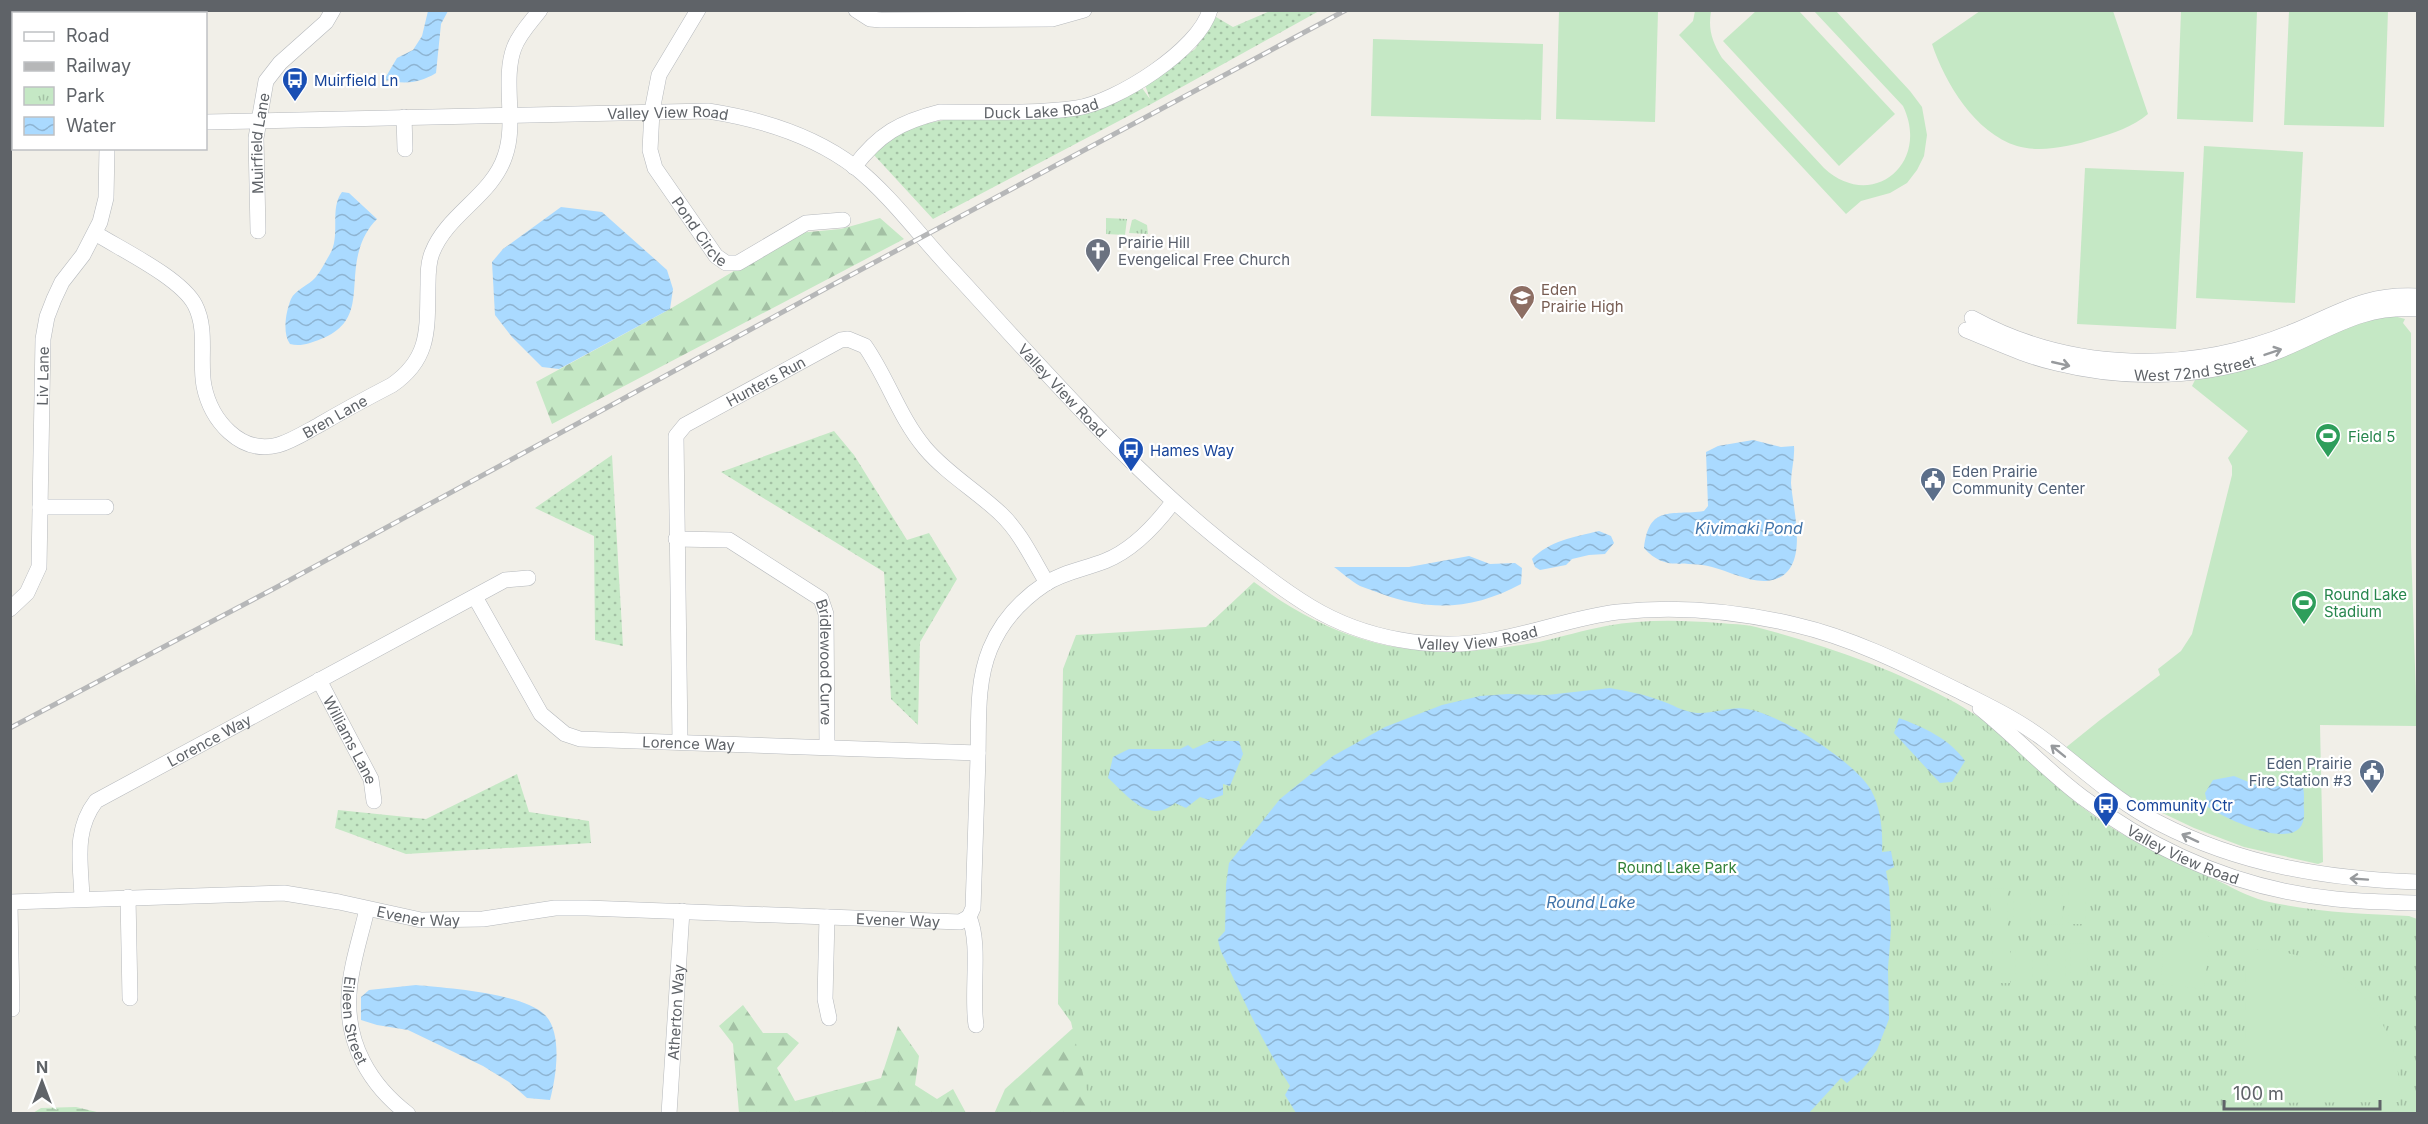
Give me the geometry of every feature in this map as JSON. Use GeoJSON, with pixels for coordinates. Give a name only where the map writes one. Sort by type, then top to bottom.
{"type":"FeatureCollection","features":[{"type":"Feature","properties":{"kind":"street","name":"Muirfield Lane"},"geometry":{"type":"LineString","coordinates":[[258,231],[256,138],[266,81],[273,70],[320,28],[333,10]]}},
{"type":"Feature","properties":{"kind":"street","name":"Bren Lane"},"geometry":{"type":"LineString","coordinates":[[95,233],[185,291],[195,305],[200,319],[202,376],[205,391],[217,418],[225,429],[243,442],[262,447],[290,441],[392,385],[406,375],[417,362],[426,341],[428,273],[431,255],[449,224],[500,170],[506,154],[509,131],[511,61],[514,49],[519,37],[540,10]]}},
{"type":"Feature","properties":{"kind":"street"},"geometry":{"type":"LineString","coordinates":[[652,111],[659,75],[698,10]]}},
{"type":"Feature","properties":{"kind":"street"},"geometry":{"type":"LineString","coordinates":[[853,13],[881,20],[1052,19],[1084,10]]}},
{"type":"Feature","properties":{"kind":"street","name":"Duck Lake Road"},"geometry":{"type":"LineString","coordinates":[[854,167],[868,148],[884,134],[902,123],[923,116],[940,112],[1079,108],[1110,98],[1175,57],[1200,30],[1209,10]]}},
{"type":"Feature","properties":{"kind":"street","name":"Valley View Road"},"geometry":{"type":"LineString","coordinates":[[207,122],[652,111],[708,111],[749,117],[812,141],[854,167],[888,197],[1012,337],[1128,460],[1173,502],[1227,547],[1306,605],[1345,624],[1386,637],[1440,644],[1475,642],[1527,632],[1575,619],[1618,612],[1686,608],[1731,612],[1822,632],[1918,670],[2011,718],[2142,814],[2202,843],[2252,861],[2302,872],[2348,878],[2418,882]]}},
{"type":"Feature","properties":{"kind":"street","name":"Pond Circle"},"geometry":{"type":"LineString","coordinates":[[652,111],[650,150],[656,168],[716,256],[726,264],[738,264],[806,223],[843,220]]}},
{"type":"Feature","properties":{"kind":"street"},"geometry":{"type":"LineString","coordinates":[[404,117],[405,149]]}},
{"type":"Feature","properties":{"kind":"street","name":"Liv Lane"},"geometry":{"type":"LineString","coordinates":[[10,609],[27,593],[39,567],[41,362],[47,317],[62,282],[83,255],[95,233],[106,198],[106,150]]}},
{"type":"Feature","properties":{"kind":"street","name":"West 72nd Street"},"geometry":{"type":"LineString","coordinates":[[2418,296],[2386,297],[2363,301],[2253,346],[2203,358],[2166,362],[2109,360],[2048,348],[1969,324],[2020,352],[2056,363],[2096,371],[2160,375],[2202,371],[2272,353],[2364,314],[2387,309],[2418,309]]}},
{"type":"Feature","properties":{"kind":"street","name":"Hunters Run"},"geometry":{"type":"LineString","coordinates":[[680,741],[676,436],[679,430],[841,340],[848,339],[865,346],[916,437],[937,460],[1002,515],[1014,528],[1047,583]]}},
{"type":"Feature","properties":{"kind":"street"},"geometry":{"type":"LineString","coordinates":[[976,1025],[973,1004],[974,929],[969,917],[973,908],[980,694],[989,650],[1011,613],[1047,583],[1065,574],[1105,561],[1125,550],[1150,530],[1173,502]]}},
{"type":"Feature","properties":{"kind":"street"},"geometry":{"type":"LineString","coordinates":[[40,507],[106,507]]}},
{"type":"Feature","properties":{"kind":"street","name":"Bridlewood Curve"},"geometry":{"type":"LineString","coordinates":[[676,539],[729,540],[821,599],[826,614],[827,746]]}},
{"type":"Feature","properties":{"kind":"street","name":"Lorence Way"},"geometry":{"type":"LineString","coordinates":[[82,899],[81,828],[96,801],[505,580],[528,578]]}},
{"type":"Feature","properties":{"kind":"street","name":"Lorence Way"},"geometry":{"type":"LineString","coordinates":[[475,597],[532,700],[552,725],[576,737],[596,741],[680,741],[978,753]]}},
{"type":"Feature","properties":{"kind":"street","name":"Williams Lane"},"geometry":{"type":"LineString","coordinates":[[318,680],[371,778],[374,801]]}},
{"type":"Feature","properties":{"kind":"street","name":"Valley View Road"},"geometry":{"type":"LineString","coordinates":[[1959,691],[2006,729],[2081,796],[2144,838],[2184,859],[2245,882],[2302,894],[2335,899],[2418,903]]}},
{"type":"Feature","properties":{"kind":"street","name":"Evener Way"},"geometry":{"type":"LineString","coordinates":[[10,903],[284,893],[312,896],[421,920],[483,919],[555,908],[960,922],[969,917]]}},
{"type":"Feature","properties":{"kind":"street"},"geometry":{"type":"LineString","coordinates":[[128,897],[130,998]]}},
{"type":"Feature","properties":{"kind":"street"},"geometry":{"type":"LineString","coordinates":[[10,903],[12,1009]]}},
{"type":"Feature","properties":{"kind":"street","name":"Eileen Street"},"geometry":{"type":"LineString","coordinates":[[367,909],[348,994],[350,1016],[360,1058],[384,1094],[390,1108],[408,1113]]}},
{"type":"Feature","properties":{"kind":"street","name":"Atherton Way"},"geometry":{"type":"LineString","coordinates":[[669,1113],[682,911]]}},
{"type":"Feature","properties":{"kind":"street"},"geometry":{"type":"LineString","coordinates":[[827,917],[825,999],[829,1018]]}},
{"type":"Feature","properties":{"kind":"green space"},"geometry":{"type":"Polygon","coordinates":[[[1270,11],[1319,11],[1153,103],[933,219],[874,155],[901,129],[953,118],[1076,114],[1142,88],[1150,99],[1145,85],[1195,49],[1216,17],[1233,27],[1270,11]]]}},
{"type":"Feature","properties":{"kind":"green space"},"geometry":{"type":"Polygon","coordinates":[[[1559,11],[1658,11],[1655,122],[1556,119],[1559,11]]]}},
{"type":"Feature","properties":{"kind":"green space"},"geometry":{"type":"Polygon","coordinates":[[[1695,11],[1711,11],[1712,35],[1722,58],[1824,168],[1842,180],[1860,185],[1877,183],[1892,175],[1903,163],[1909,146],[1910,127],[1903,106],[1814,11],[1836,11],[1922,107],[1927,135],[1924,156],[1917,170],[1907,183],[1890,193],[1861,201],[1846,214],[1679,35],[1693,21],[1695,11]]]}},
{"type":"Feature","properties":{"kind":"green space"},"geometry":{"type":"Polygon","coordinates":[[[1756,11],[1799,11],[1895,114],[1839,166],[1723,41],[1756,11]]]}},
{"type":"Feature","properties":{"kind":"green space"},"geometry":{"type":"Polygon","coordinates":[[[1980,11],[2113,11],[2148,114],[2136,123],[2115,132],[2066,146],[2046,149],[2026,148],[2002,139],[1988,130],[1964,105],[1945,75],[1932,44],[1980,11]]]}},
{"type":"Feature","properties":{"kind":"green space"},"geometry":{"type":"Polygon","coordinates":[[[2181,11],[2257,11],[2253,122],[2177,119],[2181,11]]]}},
{"type":"Feature","properties":{"kind":"green space"},"geometry":{"type":"Polygon","coordinates":[[[2289,11],[2388,11],[2384,127],[2284,125],[2289,11]]]}},
{"type":"Feature","properties":{"kind":"green space"},"geometry":{"type":"Polygon","coordinates":[[[1373,39],[1543,44],[1541,120],[1371,116],[1373,39]]]}},
{"type":"Feature","properties":{"kind":"green space"},"geometry":{"type":"Polygon","coordinates":[[[2204,146],[2303,152],[2295,303],[2196,298],[2204,146]]]}},
{"type":"Feature","properties":{"kind":"green space"},"geometry":{"type":"Polygon","coordinates":[[[2085,168],[2184,172],[2176,329],[2077,324],[2085,168]]]}},
{"type":"Feature","properties":{"kind":"green space"},"geometry":{"type":"Polygon","coordinates":[[[880,218],[904,239],[552,424],[536,382],[670,309],[798,233],[841,229],[880,218]]]}},
{"type":"Feature","properties":{"kind":"green space"},"geometry":{"type":"Polygon","coordinates":[[[1106,218],[1127,219],[1125,235],[1106,234],[1106,218]]]}},
{"type":"Feature","properties":{"kind":"green space"},"geometry":{"type":"Polygon","coordinates":[[[1135,219],[1147,225],[1148,234],[1129,233],[1132,220],[1135,219]]]}},
{"type":"Feature","properties":{"kind":"green space"},"geometry":{"type":"Polygon","coordinates":[[[2394,316],[2405,319],[2403,323],[2411,333],[2411,547],[2417,726],[2320,725],[2323,862],[2318,864],[2244,847],[2194,828],[2133,799],[2064,749],[2160,675],[2158,669],[2181,651],[2192,634],[2232,475],[2232,466],[2228,458],[2248,431],[2192,386],[2196,378],[2367,320],[2394,316]]]}},
{"type":"Feature","properties":{"kind":"green space"},"geometry":{"type":"Polygon","coordinates":[[[834,431],[854,455],[907,540],[929,533],[957,579],[920,642],[918,725],[891,699],[884,572],[721,472],[834,431]]]}},
{"type":"Feature","properties":{"kind":"green space"},"geometry":{"type":"Polygon","coordinates":[[[612,455],[623,646],[595,640],[594,536],[535,508],[612,455]]]}},
{"type":"Feature","properties":{"kind":"green space","name":"Round Lake Park"},"geometry":{"type":"Polygon","coordinates":[[[1254,582],[1288,605],[1322,623],[1355,637],[1389,646],[1460,651],[1539,642],[1589,629],[1634,622],[1705,622],[1747,625],[1782,634],[1859,659],[1908,679],[1956,703],[1996,729],[2088,812],[2122,834],[2177,862],[2265,901],[2319,910],[2409,916],[2417,919],[2417,1113],[1092,1113],[1071,1022],[1058,1004],[1063,669],[1076,635],[1206,627],[1254,582]]]}},
{"type":"Feature","properties":{"kind":"green space"},"geometry":{"type":"Polygon","coordinates":[[[517,774],[529,812],[589,821],[591,843],[406,854],[335,828],[338,810],[426,819],[517,774]]]}},
{"type":"Feature","properties":{"kind":"green space"},"geometry":{"type":"Polygon","coordinates":[[[2062,887],[2063,924],[2046,925],[2046,888],[2062,887]]]}},
{"type":"Feature","properties":{"kind":"green space"},"geometry":{"type":"Polygon","coordinates":[[[2068,887],[2085,887],[2086,924],[2069,924],[2068,887]]]}},
{"type":"Feature","properties":{"kind":"green space"},"geometry":{"type":"Polygon","coordinates":[[[2007,888],[2008,926],[1991,926],[1990,889],[2007,888]]]}},
{"type":"Feature","properties":{"kind":"green space"},"geometry":{"type":"Polygon","coordinates":[[[2013,888],[2030,888],[2031,925],[2014,925],[2013,888]]]}},
{"type":"Feature","properties":{"kind":"green space"},"geometry":{"type":"Polygon","coordinates":[[[2187,932],[2206,933],[2210,938],[2204,989],[2161,984],[2163,951],[2187,932]]]}},
{"type":"Feature","properties":{"kind":"green space"},"geometry":{"type":"Polygon","coordinates":[[[2087,943],[2088,980],[2071,981],[2070,944],[2087,943]]]}},
{"type":"Feature","properties":{"kind":"green space"},"geometry":{"type":"Polygon","coordinates":[[[2047,944],[2065,944],[2066,981],[2048,981],[2047,944]]]}},
{"type":"Feature","properties":{"kind":"green space"},"geometry":{"type":"Polygon","coordinates":[[[2015,945],[2032,945],[2033,982],[2016,982],[2015,945]]]}},
{"type":"Feature","properties":{"kind":"green space"},"geometry":{"type":"Polygon","coordinates":[[[1992,946],[2010,946],[2010,983],[1993,983],[1992,946]]]}},
{"type":"Feature","properties":{"kind":"green space"},"geometry":{"type":"Polygon","coordinates":[[[2245,949],[2278,951],[2308,959],[2335,972],[2357,990],[2376,1012],[2389,1039],[2397,1069],[2400,1102],[2252,1103],[2246,1097],[2245,949]]]}},
{"type":"Feature","properties":{"kind":"green space"},"geometry":{"type":"Polygon","coordinates":[[[743,1005],[763,1033],[787,1033],[799,1043],[777,1068],[795,1101],[881,1078],[898,1026],[919,1056],[915,1085],[937,1099],[953,1089],[966,1113],[739,1113],[733,1044],[719,1026],[743,1005]]]}},
{"type":"Feature","properties":{"kind":"green space"},"geometry":{"type":"Polygon","coordinates":[[[1072,1029],[1187,1043],[1296,1113],[994,1114],[1005,1089],[1072,1029]]]}},
{"type":"Feature","properties":{"kind":"green space"},"geometry":{"type":"Polygon","coordinates":[[[76,1107],[101,1113],[33,1113],[41,1108],[76,1107]]]}},
{"type":"Feature","properties":{"kind":"water"},"geometry":{"type":"Polygon","coordinates":[[[428,11],[448,11],[441,24],[436,73],[411,82],[384,80],[397,58],[413,50],[422,36],[428,11]]]}},
{"type":"Feature","properties":{"kind":"water"},"geometry":{"type":"Polygon","coordinates":[[[342,192],[349,193],[377,219],[368,230],[360,247],[350,313],[335,332],[302,345],[290,344],[285,328],[289,304],[296,293],[315,278],[330,254],[335,239],[336,206],[342,192]]]}},
{"type":"Feature","properties":{"kind":"water"},"geometry":{"type":"Polygon","coordinates":[[[561,207],[602,212],[667,270],[673,289],[670,309],[559,369],[542,367],[512,337],[495,315],[492,262],[503,249],[561,207]]]}},
{"type":"Feature","properties":{"kind":"water","name":"Kivimaki Pond"},"geometry":{"type":"Polygon","coordinates":[[[1753,440],[1781,447],[1794,446],[1791,483],[1797,542],[1790,568],[1781,577],[1759,581],[1702,565],[1668,563],[1652,556],[1644,548],[1651,524],[1656,518],[1672,513],[1704,511],[1708,506],[1706,452],[1718,446],[1753,440]]]}},
{"type":"Feature","properties":{"kind":"water"},"geometry":{"type":"Polygon","coordinates":[[[1599,531],[1611,536],[1614,543],[1605,554],[1572,559],[1566,565],[1540,570],[1535,567],[1532,559],[1546,548],[1562,540],[1599,531]]]}},
{"type":"Feature","properties":{"kind":"water"},"geometry":{"type":"Polygon","coordinates":[[[1469,556],[1490,564],[1515,563],[1522,568],[1521,584],[1487,599],[1470,603],[1418,604],[1363,587],[1334,567],[1409,567],[1469,556]]]}},
{"type":"Feature","properties":{"kind":"water","name":"Round Lake"},"geometry":{"type":"Polygon","coordinates":[[[1610,688],[1647,696],[1692,712],[1703,713],[1741,708],[1761,713],[1815,740],[1849,766],[1871,790],[1881,820],[1882,852],[1891,851],[1894,867],[1886,871],[1891,930],[1888,968],[1889,1019],[1877,1050],[1862,1070],[1847,1083],[1841,1078],[1809,1113],[1296,1113],[1285,1095],[1290,1086],[1259,1031],[1219,944],[1218,939],[1225,931],[1229,863],[1280,799],[1333,756],[1385,727],[1442,705],[1480,696],[1547,695],[1610,688]]]}},
{"type":"Feature","properties":{"kind":"water"},"geometry":{"type":"Polygon","coordinates":[[[1899,718],[1944,740],[1959,753],[1965,761],[1952,782],[1940,783],[1894,733],[1899,718]]]}},
{"type":"Feature","properties":{"kind":"water"},"geometry":{"type":"Polygon","coordinates":[[[1211,741],[1239,741],[1243,754],[1230,786],[1223,784],[1223,795],[1209,800],[1200,797],[1186,808],[1175,803],[1165,809],[1148,810],[1131,800],[1108,778],[1113,757],[1129,749],[1180,749],[1188,745],[1193,749],[1211,741]]]}},
{"type":"Feature","properties":{"kind":"water"},"geometry":{"type":"Polygon","coordinates":[[[2234,776],[2263,788],[2301,783],[2304,796],[2302,824],[2294,832],[2281,834],[2265,832],[2232,820],[2208,807],[2205,793],[2213,780],[2234,776]]]}},
{"type":"Feature","properties":{"kind":"water"},"geometry":{"type":"Polygon","coordinates":[[[416,985],[503,997],[520,1001],[545,1015],[551,1023],[556,1044],[556,1068],[550,1100],[527,1098],[509,1082],[483,1066],[408,1030],[361,1020],[361,997],[369,990],[416,985]]]}},
{"type":"Feature","properties":{"kind":"railway"},"geometry":{"type":"LineString","coordinates":[[10,728],[277,587],[836,283],[1346,10]]}},
{"type":"Feature","properties":{"kind":"place","name":"Muirfield Ln"},"geometry":{"type":"Point","coordinates":[295,103]}},
{"type":"Feature","properties":{"kind":"place","name":"Prairie Hill Evengelical Free Church"},"geometry":{"type":"Point","coordinates":[1098,274]}},
{"type":"Feature","properties":{"kind":"place","name":"Eden Prairie High"},"geometry":{"type":"Point","coordinates":[1522,321]}},
{"type":"Feature","properties":{"kind":"place","name":"Field 5"},"geometry":{"type":"Point","coordinates":[2328,459]}},
{"type":"Feature","properties":{"kind":"place","name":"Hames Way"},"geometry":{"type":"Point","coordinates":[1131,473]}},
{"type":"Feature","properties":{"kind":"place","name":"Eden Prairie Community Center"},"geometry":{"type":"Point","coordinates":[1933,503]}},
{"type":"Feature","properties":{"kind":"place","name":"Round Lake Stadium"},"geometry":{"type":"Point","coordinates":[2304,626]}},
{"type":"Feature","properties":{"kind":"place","name":"Eden Prairie Fire Station #3"},"geometry":{"type":"Point","coordinates":[2372,795]}},
{"type":"Feature","properties":{"kind":"place","name":"Community Ctr"},"geometry":{"type":"Point","coordinates":[2106,828]}}]}
